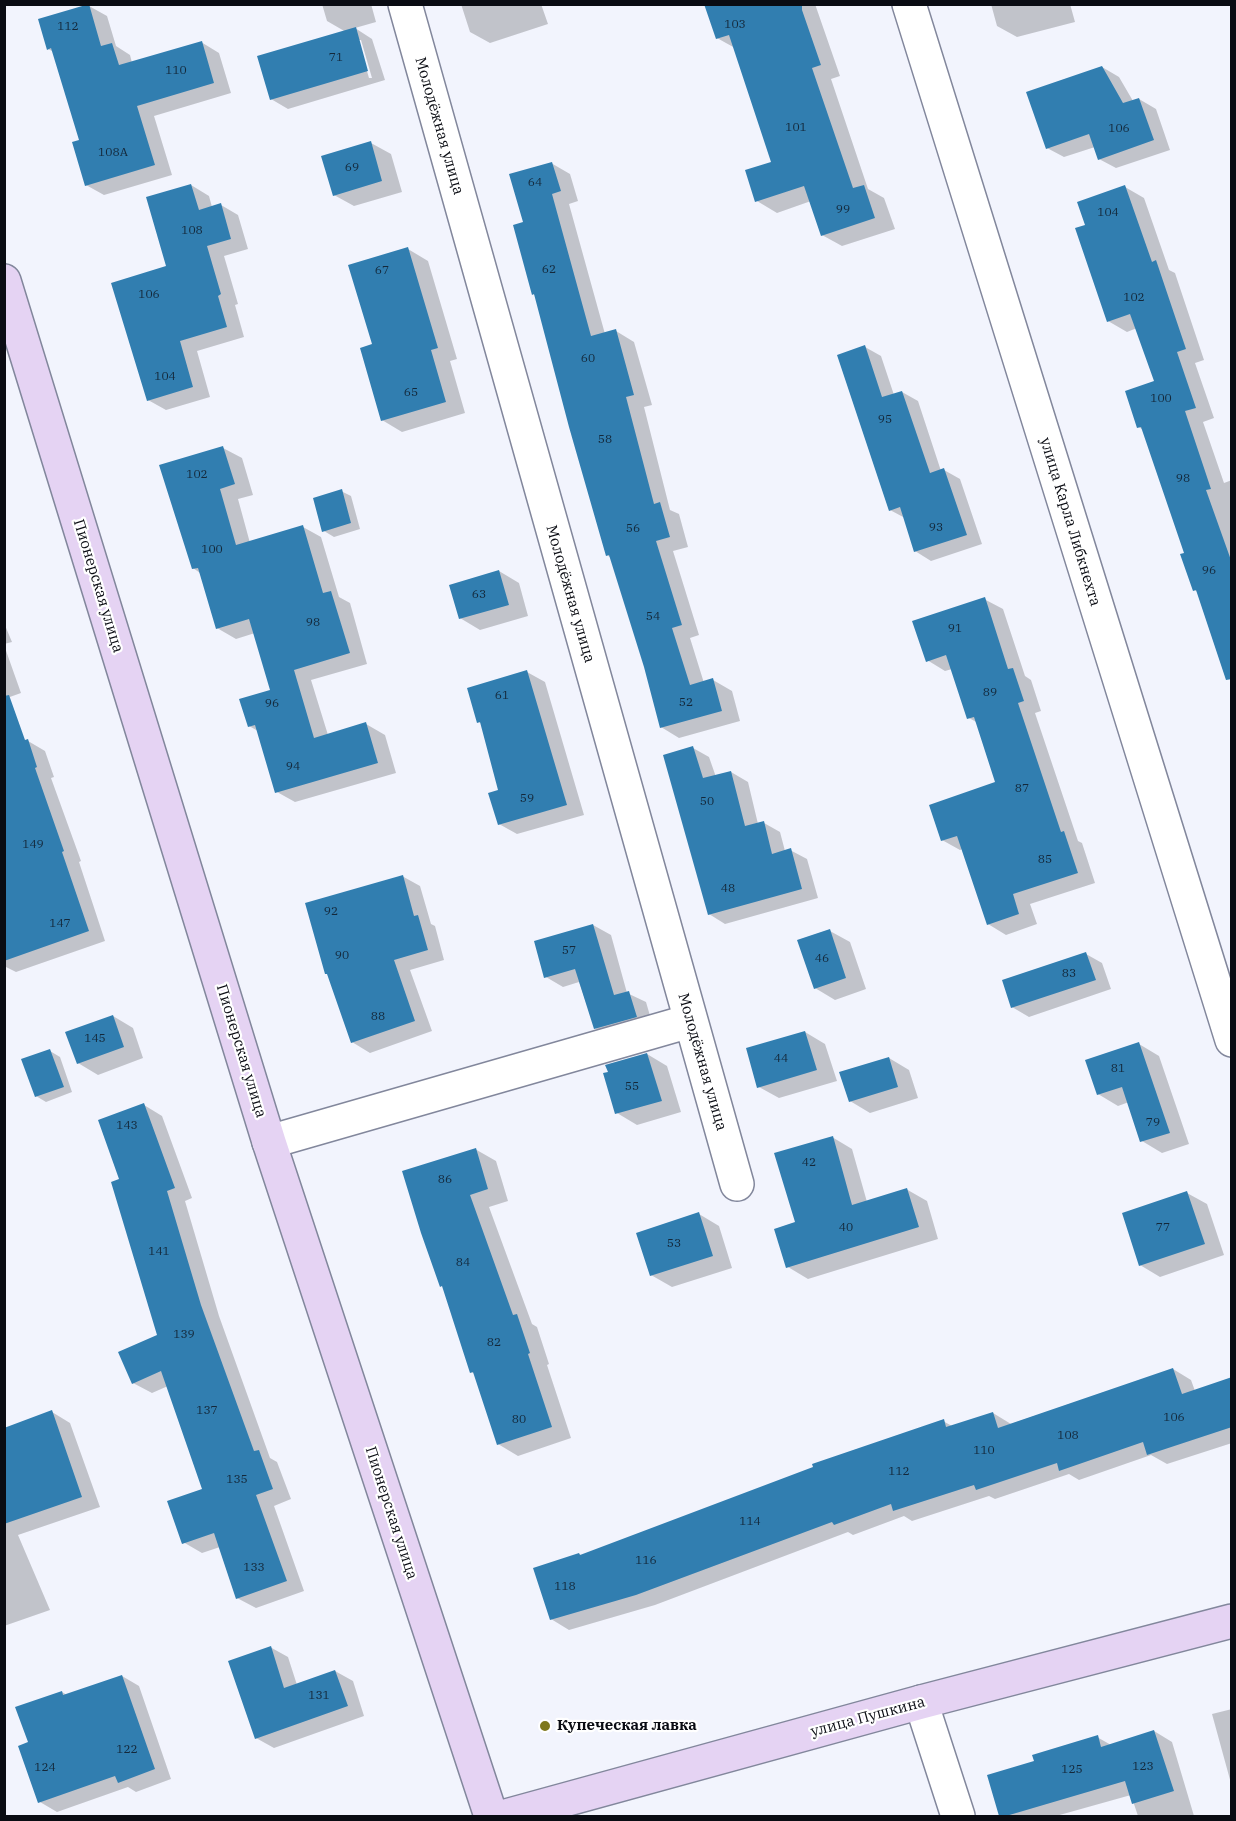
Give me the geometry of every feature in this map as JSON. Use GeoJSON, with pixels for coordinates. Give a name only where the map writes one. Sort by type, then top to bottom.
{"type":"FeatureCollection","features":[{"type":"Feature","properties":{"kind":"street","name":"Молодёжная улица"},"geometry":{"type":"LineString","coordinates":[[405,4],[737,1184]]}},
{"type":"Feature","properties":{"kind":"street","name":"улица Карла Либкнехта"},"geometry":{"type":"LineString","coordinates":[[909,4],[1232,1041]]}},
{"type":"Feature","properties":{"kind":"street","name":"Пионерская улица"},"geometry":{"type":"LineString","coordinates":[[4,281],[269,1142],[491,1816]]}},
{"type":"Feature","properties":{"kind":"street"},"geometry":{"type":"LineString","coordinates":[[269,1142],[690,1021]]}},
{"type":"Feature","properties":{"kind":"street","name":"улица Пушкина"},"geometry":{"type":"LineString","coordinates":[[506,1816],[921,1702],[1232,1621]]}},
{"type":"Feature","properties":{"kind":"street"},"geometry":{"type":"LineString","coordinates":[[921,1702],[958,1816]]}},
{"type":"Feature","properties":{"kind":"building"},"geometry":{"type":"Polygon","coordinates":[[[89,4],[101,46],[112,43],[119,65],[202,41],[214,83],[137,106],[155,165],[85,186],[72,142],[79,140],[51,48],[47,50],[38,19],[89,4]]]}},
{"type":"Feature","properties":{"kind":"building"},"geometry":{"type":"Polygon","coordinates":[[[704,4],[802,4],[821,65],[812,68],[853,188],[864,185],[875,218],[821,236],[804,186],[755,202],[745,170],[771,162],[729,35],[716,39],[704,4]]]}},
{"type":"Feature","properties":{"kind":"building"},"geometry":{"type":"Polygon","coordinates":[[[356,27],[368,71],[270,100],[257,56],[356,27]]]}},
{"type":"Feature","properties":{"kind":"building"},"geometry":{"type":"Polygon","coordinates":[[[1102,66],[1123,103],[1139,98],[1154,140],[1098,160],[1089,134],[1046,149],[1026,92],[1102,66]]]}},
{"type":"Feature","properties":{"kind":"building"},"geometry":{"type":"Polygon","coordinates":[[[371,141],[382,181],[333,196],[321,156],[371,141]]]}},
{"type":"Feature","properties":{"kind":"building"},"geometry":{"type":"Polygon","coordinates":[[[552,162],[561,191],[552,194],[591,336],[616,329],[634,395],[626,397],[654,504],[660,502],[670,537],[656,541],[682,625],[672,628],[690,685],[713,678],[722,711],[660,728],[644,667],[609,555],[606,556],[513,225],[523,222],[509,174],[552,162]]]}},
{"type":"Feature","properties":{"kind":"building"},"geometry":{"type":"Polygon","coordinates":[[[191,184],[199,210],[221,203],[231,239],[207,246],[221,294],[218,296],[227,327],[180,341],[193,387],[147,401],[111,283],[166,266],[146,197],[191,184]]]}},
{"type":"Feature","properties":{"kind":"building"},"geometry":{"type":"Polygon","coordinates":[[[1125,185],[1152,262],[1156,260],[1186,349],[1177,352],[1196,408],[1185,411],[1211,489],[1206,490],[1232,563],[1232,679],[1226,680],[1196,590],[1193,591],[1180,554],[1184,553],[1141,427],[1137,428],[1125,391],[1154,381],[1130,314],[1107,322],[1075,228],[1085,225],[1077,202],[1125,185]]]}},
{"type":"Feature","properties":{"kind":"building"},"geometry":{"type":"Polygon","coordinates":[[[408,247],[438,348],[431,350],[446,402],[381,421],[360,348],[372,344],[348,265],[408,247]]]}},
{"type":"Feature","properties":{"kind":"building"},"geometry":{"type":"Polygon","coordinates":[[[865,345],[882,397],[902,391],[930,473],[944,468],[967,535],[914,552],[900,507],[889,511],[837,355],[865,345]]]}},
{"type":"Feature","properties":{"kind":"building"},"geometry":{"type":"Polygon","coordinates":[[[223,446],[235,484],[220,489],[236,545],[303,525],[323,593],[331,591],[350,653],[294,670],[314,738],[366,722],[378,763],[275,793],[255,725],[248,727],[239,699],[270,690],[249,619],[216,629],[198,568],[192,569],[159,465],[223,446]]]}},
{"type":"Feature","properties":{"kind":"building"},"geometry":{"type":"Polygon","coordinates":[[[342,489],[351,523],[322,532],[313,498],[342,489]]]}},
{"type":"Feature","properties":{"kind":"building"},"geometry":{"type":"Polygon","coordinates":[[[499,570],[509,605],[459,619],[449,585],[499,570]]]}},
{"type":"Feature","properties":{"kind":"building"},"geometry":{"type":"Polygon","coordinates":[[[985,597],[1008,669],[1013,668],[1024,701],[1018,703],[1061,832],[1064,831],[1078,873],[1013,894],[1019,914],[987,925],[957,836],[941,841],[929,805],[995,782],[974,717],[967,719],[946,655],[926,662],[912,621],[985,597]]]}},
{"type":"Feature","properties":{"kind":"building"},"geometry":{"type":"Polygon","coordinates":[[[527,670],[567,805],[498,825],[488,793],[498,790],[480,722],[477,723],[467,688],[527,670]]]}},
{"type":"Feature","properties":{"kind":"building"},"geometry":{"type":"Polygon","coordinates":[[[9,695],[25,740],[28,739],[37,767],[35,768],[89,931],[4,961],[4,696],[9,695]]]}},
{"type":"Feature","properties":{"kind":"building"},"geometry":{"type":"Polygon","coordinates":[[[693,746],[703,778],[731,771],[745,826],[764,821],[772,854],[791,848],[802,889],[708,915],[663,755],[693,746]]]}},
{"type":"Feature","properties":{"kind":"building"},"geometry":{"type":"Polygon","coordinates":[[[403,875],[414,916],[418,915],[428,950],[394,960],[415,1021],[351,1043],[327,974],[325,974],[305,903],[403,875]]]}},
{"type":"Feature","properties":{"kind":"building"},"geometry":{"type":"Polygon","coordinates":[[[593,924],[614,995],[629,991],[637,1017],[594,1029],[575,969],[544,978],[534,941],[593,924]]]}},
{"type":"Feature","properties":{"kind":"building"},"geometry":{"type":"Polygon","coordinates":[[[830,929],[846,978],[814,989],[797,940],[830,929]]]}},
{"type":"Feature","properties":{"kind":"building"},"geometry":{"type":"Polygon","coordinates":[[[1086,952],[1096,980],[1011,1008],[1002,980],[1086,952]]]}},
{"type":"Feature","properties":{"kind":"building"},"geometry":{"type":"Polygon","coordinates":[[[113,1015],[124,1047],[77,1064],[65,1032],[113,1015]]]}},
{"type":"Feature","properties":{"kind":"building"},"geometry":{"type":"Polygon","coordinates":[[[805,1031],[817,1070],[757,1088],[746,1048],[805,1031]]]}},
{"type":"Feature","properties":{"kind":"building"},"geometry":{"type":"Polygon","coordinates":[[[1139,1042],[1170,1133],[1140,1142],[1122,1087],[1097,1095],[1085,1060],[1139,1042]]]}},
{"type":"Feature","properties":{"kind":"building"},"geometry":{"type":"Polygon","coordinates":[[[50,1049],[64,1087],[35,1097],[21,1059],[50,1049]]]}},
{"type":"Feature","properties":{"kind":"building"},"geometry":{"type":"Polygon","coordinates":[[[647,1053],[662,1101],[615,1114],[603,1073],[608,1072],[605,1065],[647,1053]]]}},
{"type":"Feature","properties":{"kind":"building"},"geometry":{"type":"Polygon","coordinates":[[[889,1057],[898,1087],[849,1102],[839,1072],[889,1057]]]}},
{"type":"Feature","properties":{"kind":"building"},"geometry":{"type":"Polygon","coordinates":[[[144,1103],[175,1188],[167,1191],[201,1305],[254,1451],[259,1450],[273,1489],[256,1495],[287,1581],[236,1599],[214,1533],[182,1544],[167,1501],[202,1489],[161,1371],[132,1384],[118,1352],[157,1335],[111,1182],[119,1179],[98,1120],[144,1103]]]}},
{"type":"Feature","properties":{"kind":"building"},"geometry":{"type":"Polygon","coordinates":[[[833,1136],[852,1205],[907,1188],[919,1227],[786,1268],[774,1229],[795,1222],[774,1153],[833,1136]]]}},
{"type":"Feature","properties":{"kind":"building"},"geometry":{"type":"Polygon","coordinates":[[[476,1148],[488,1189],[470,1195],[513,1315],[517,1314],[552,1427],[497,1445],[473,1372],[470,1373],[442,1286],[440,1287],[421,1233],[402,1171],[476,1148]]]}},
{"type":"Feature","properties":{"kind":"building"},"geometry":{"type":"Polygon","coordinates":[[[1187,1191],[1205,1244],[1139,1266],[1122,1213],[1187,1191]]]}},
{"type":"Feature","properties":{"kind":"building"},"geometry":{"type":"Polygon","coordinates":[[[699,1212],[713,1256],[650,1276],[636,1233],[699,1212]]]}},
{"type":"Feature","properties":{"kind":"building"},"geometry":{"type":"Polygon","coordinates":[[[1173,1368],[1182,1394],[1232,1377],[1232,1427],[1147,1455],[1143,1442],[1059,1471],[1057,1463],[976,1490],[974,1485],[893,1511],[891,1504],[834,1525],[832,1522],[636,1595],[550,1620],[533,1568],[579,1553],[580,1555],[813,1467],[812,1464],[944,1419],[946,1427],[993,1412],[998,1428],[1173,1368]]]}},
{"type":"Feature","properties":{"kind":"building"},"geometry":{"type":"Polygon","coordinates":[[[52,1410],[82,1497],[4,1524],[4,1428],[52,1410]]]}},
{"type":"Feature","properties":{"kind":"building"},"geometry":{"type":"Polygon","coordinates":[[[271,1646],[284,1688],[335,1670],[348,1706],[255,1739],[228,1661],[271,1646]]]}},
{"type":"Feature","properties":{"kind":"building"},"geometry":{"type":"Polygon","coordinates":[[[122,1675],[155,1769],[118,1783],[115,1776],[38,1803],[18,1746],[28,1742],[15,1707],[62,1691],[63,1695],[122,1675]]]}},
{"type":"Feature","properties":{"kind":"building"},"geometry":{"type":"Polygon","coordinates":[[[1154,1730],[1174,1791],[1132,1804],[1125,1781],[1006,1816],[999,1816],[987,1775],[1034,1761],[1032,1755],[1098,1735],[1101,1747],[1154,1730]]]}},
{"type":"Feature","properties":{"kind":"place","name":"Купеческая лавка"},"geometry":{"type":"Point","coordinates":[545,1726]}}]}
